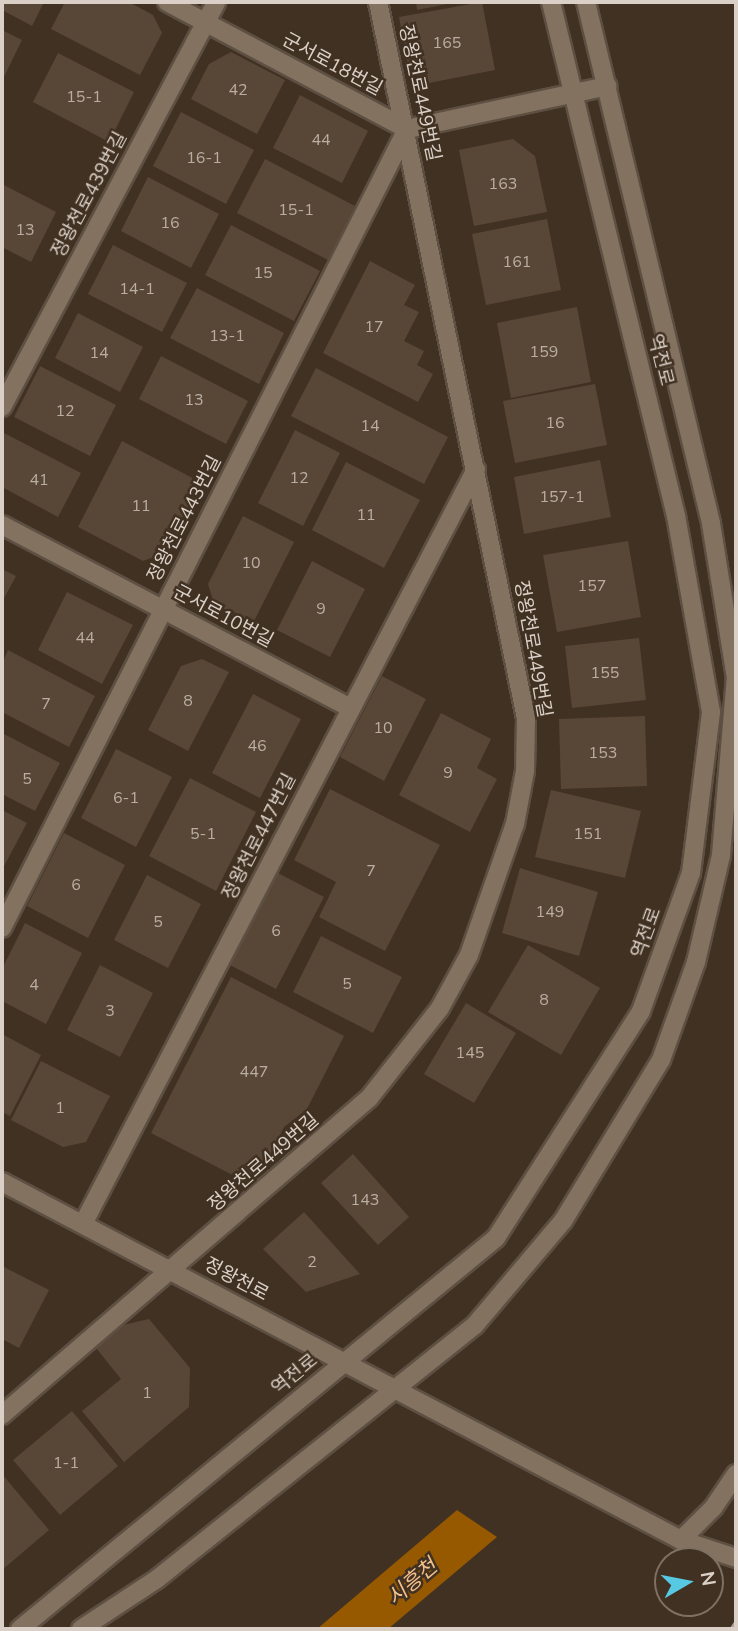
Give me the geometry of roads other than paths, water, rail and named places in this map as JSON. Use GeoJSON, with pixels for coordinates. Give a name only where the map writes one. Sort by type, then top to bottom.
{"type":"FeatureCollection","features":[{"type":"Feature","properties":{"kind":"street","name":"군서로18번길"},"geometry":{"type":"LineString","coordinates":[[167,2],[407,129]]}},
{"type":"Feature","properties":{"kind":"street","name":"정왕천로439번길"},"geometry":{"type":"LineString","coordinates":[[2,407],[216,2]]}},
{"type":"Feature","properties":{"kind":"street","name":"정왕천로449번길"},"geometry":{"type":"LineString","coordinates":[[2,1415],[174,1271],[370,1097],[440,1008],[469,955],[515,824],[526,718],[407,129],[378,2]]}},
{"type":"Feature","properties":{"kind":"street","name":"역전로"},"geometry":{"type":"LineString","coordinates":[[20,1629],[496,1238],[641,1011],[691,873],[711,712],[676,516],[551,2]]}},
{"type":"Feature","properties":{"kind":"street","name":"역전로"},"geometry":{"type":"LineString","coordinates":[[81,1629],[157,1579],[475,1325],[570,1210],[661,1060],[696,962],[721,855],[736,678],[711,523],[656,310],[586,2]]}},
{"type":"Feature","properties":{"kind":"street"},"geometry":{"type":"LineString","coordinates":[[407,129],[607,86]]}},
{"type":"Feature","properties":{"kind":"street","name":"정왕천로443번길"},"geometry":{"type":"LineString","coordinates":[[2,928],[407,129]]}},
{"type":"Feature","properties":{"kind":"street","name":"정왕천로447번길"},"geometry":{"type":"LineString","coordinates":[[83,1224],[476,469]]}},
{"type":"Feature","properties":{"kind":"street","name":"군서로10번길"},"geometry":{"type":"LineString","coordinates":[[2,525],[350,708]]}},
{"type":"Feature","properties":{"kind":"street","name":"정왕천로"},"geometry":{"type":"LineString","coordinates":[[2,1182],[450,1415],[681,1540],[736,1558]]}},
{"type":"Feature","properties":{"kind":"street"},"geometry":{"type":"LineString","coordinates":[[681,1540],[715,1507],[736,1474]]}},
{"type":"Feature","properties":{"kind":"water","name":"시흥천"},"geometry":{"type":"Polygon","coordinates":[[[457,1510],[497,1537],[388,1629],[317,1629],[457,1510]]]}},
{"type":"Feature","properties":{"kind":"railway"},"geometry":{"type":"LineString","coordinates":[[732,1629],[736,1623]]}}]}
